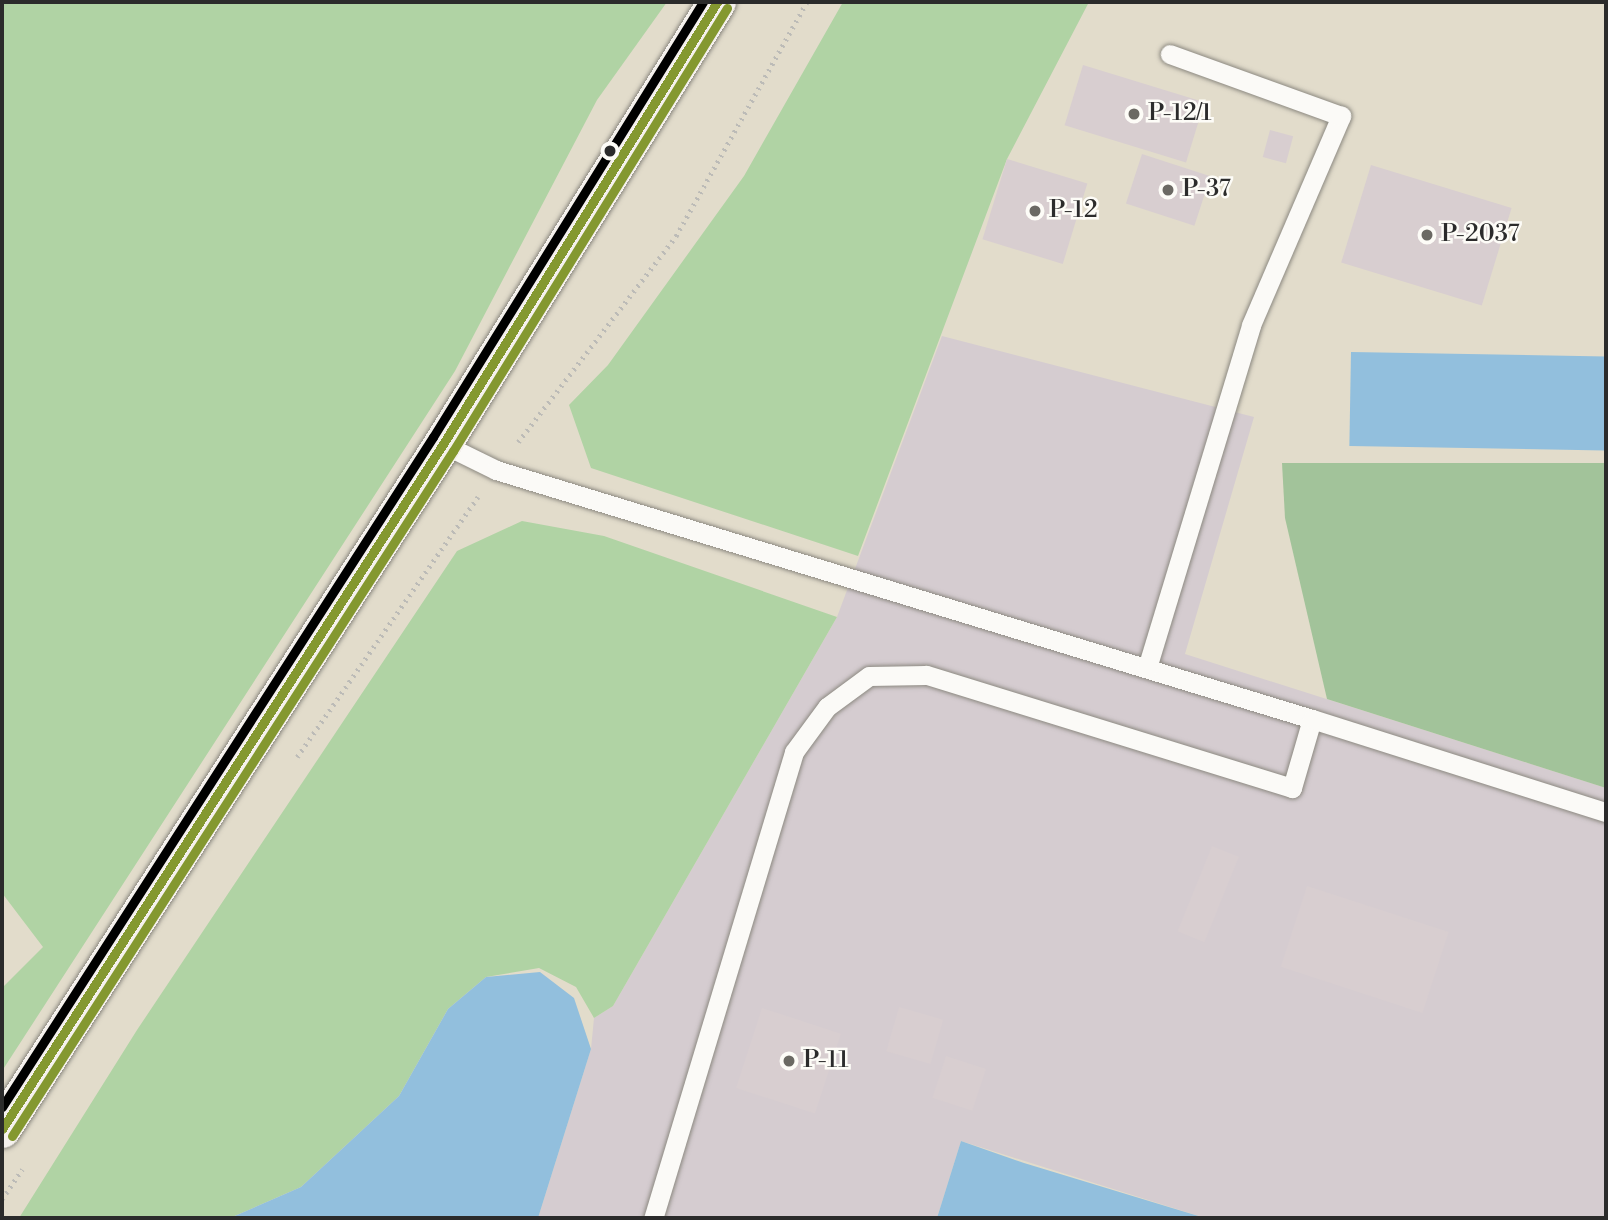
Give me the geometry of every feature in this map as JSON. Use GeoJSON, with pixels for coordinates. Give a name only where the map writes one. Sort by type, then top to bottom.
{"type":"FeatureCollection","features":[{"type":"Feature","properties":{"kind":"main road"},"geometry":{"type":"LineString","coordinates":[[2,1129],[443,444],[717,2]]}},
{"type":"Feature","properties":{"kind":"lane"},"geometry":{"type":"LineString","coordinates":[[1147,668],[1251,325],[1341,116],[1170,54]]}},
{"type":"Feature","properties":{"kind":"lane"},"geometry":{"type":"LineString","coordinates":[[443,444],[496,470],[1147,668],[1606,812]]}},
{"type":"Feature","properties":{"kind":"lane"},"geometry":{"type":"LineString","coordinates":[[653,1218],[794,752],[827,707],[869,676],[926,675],[1292,788],[1312,719]]}},
{"type":"Feature","properties":{"kind":"path"},"geometry":{"type":"LineString","coordinates":[[496,470],[676,236],[807,2]]}},
{"type":"Feature","properties":{"kind":"shaded area"},"geometry":{"type":"Polygon","coordinates":[[[942,336],[1254,417],[1185,654],[1606,788],[1606,1218],[1205,1218],[961,1141],[937,1218],[538,1218],[591,1049],[594,1018],[613,1006],[837,617],[942,336]]]}},
{"type":"Feature","properties":{"kind":"green space"},"geometry":{"type":"Polygon","coordinates":[[[2,2],[667,2],[597,100],[455,371],[2,1071],[2,988],[43,947],[2,893],[2,2]]]}},
{"type":"Feature","properties":{"kind":"green space"},"geometry":{"type":"Polygon","coordinates":[[[843,2],[1089,2],[1007,159],[858,556],[591,468],[569,405],[608,365],[744,176],[843,2]]]}},
{"type":"Feature","properties":{"kind":"green space"},"geometry":{"type":"Polygon","coordinates":[[[1282,463],[1606,463],[1606,788],[1327,699],[1285,518],[1282,463]]]}},
{"type":"Feature","properties":{"kind":"green space"},"geometry":{"type":"Polygon","coordinates":[[[522,521],[604,536],[837,617],[613,1006],[594,1018],[576,987],[539,968],[486,977],[448,1009],[399,1096],[301,1187],[230,1218],[19,1218],[137,1030],[457,551],[522,521]]]}},
{"type":"Feature","properties":{"kind":"water"},"geometry":{"type":"Polygon","coordinates":[[[1351,352],[1606,356],[1604,450],[1349,446],[1351,352]]]}},
{"type":"Feature","properties":{"kind":"water"},"geometry":{"type":"Polygon","coordinates":[[[540,972],[574,998],[591,1049],[538,1218],[230,1218],[301,1187],[399,1096],[448,1009],[486,977],[540,972]]]}},
{"type":"Feature","properties":{"kind":"water"},"geometry":{"type":"Polygon","coordinates":[[[961,1141],[1024,1163],[1205,1218],[937,1218],[961,1141]]]}},
{"type":"Feature","properties":{"kind":"building","name":"P-12/1"},"geometry":{"type":"Polygon","coordinates":[[[1083,65],[1204,102],[1186,162],[1065,125],[1083,65]]]}},
{"type":"Feature","properties":{"kind":"building"},"geometry":{"type":"Polygon","coordinates":[[[1270,130],[1293,136],[1286,163],[1263,157],[1270,130]]]}},
{"type":"Feature","properties":{"kind":"building","name":"P-37"},"geometry":{"type":"Polygon","coordinates":[[[1142,154],[1210,176],[1194,226],[1126,203],[1142,154]]]}},
{"type":"Feature","properties":{"kind":"building","name":"P-12"},"geometry":{"type":"Polygon","coordinates":[[[1007,159],[1087,184],[1063,264],[982,239],[1007,159]]]}},
{"type":"Feature","properties":{"kind":"building","name":"P-2037"},"geometry":{"type":"Polygon","coordinates":[[[1371,165],[1512,208],[1482,306],[1341,263],[1371,165]]]}},
{"type":"Feature","properties":{"kind":"building"},"geometry":{"type":"Polygon","coordinates":[[[1212,846],[1239,857],[1204,942],[1178,931],[1212,846]]]}},
{"type":"Feature","properties":{"kind":"building"},"geometry":{"type":"Polygon","coordinates":[[[1307,886],[1449,932],[1422,1013],[1281,967],[1307,886]]]}},
{"type":"Feature","properties":{"kind":"building"},"geometry":{"type":"Polygon","coordinates":[[[899,1007],[943,1020],[931,1064],[886,1051],[899,1007]]]}},
{"type":"Feature","properties":{"kind":"building","name":"P-11"},"geometry":{"type":"Polygon","coordinates":[[[762,1008],[841,1034],[815,1114],[736,1088],[762,1008]]]}},
{"type":"Feature","properties":{"kind":"building"},"geometry":{"type":"Polygon","coordinates":[[[946,1056],[986,1069],[972,1111],[932,1098],[946,1056]]]}},
{"type":"Feature","properties":{"kind":"transit line"},"geometry":{"type":"LineString","coordinates":[[2,1107],[433,437],[703,2]]}},
{"type":"Feature","properties":{"kind":"transit line"},"geometry":{"type":"LineString","coordinates":[[2,1129],[443,444],[717,2]]}},
{"type":"Feature","properties":{"kind":"transit line"},"geometry":{"type":"LineString","coordinates":[[12,1136],[453,451],[727,8]]}},
{"type":"Feature","properties":{"kind":"place","name":"P-12/1"},"geometry":{"type":"Point","coordinates":[1134,114]}},
{"type":"Feature","properties":{"kind":"place","name":"P-37"},"geometry":{"type":"Point","coordinates":[1168,190]}},
{"type":"Feature","properties":{"kind":"place","name":"P-12"},"geometry":{"type":"Point","coordinates":[1035,211]}},
{"type":"Feature","properties":{"kind":"place","name":"P-2037"},"geometry":{"type":"Point","coordinates":[1427,235]}},
{"type":"Feature","properties":{"kind":"place","name":"P-11"},"geometry":{"type":"Point","coordinates":[789,1061]}}]}
